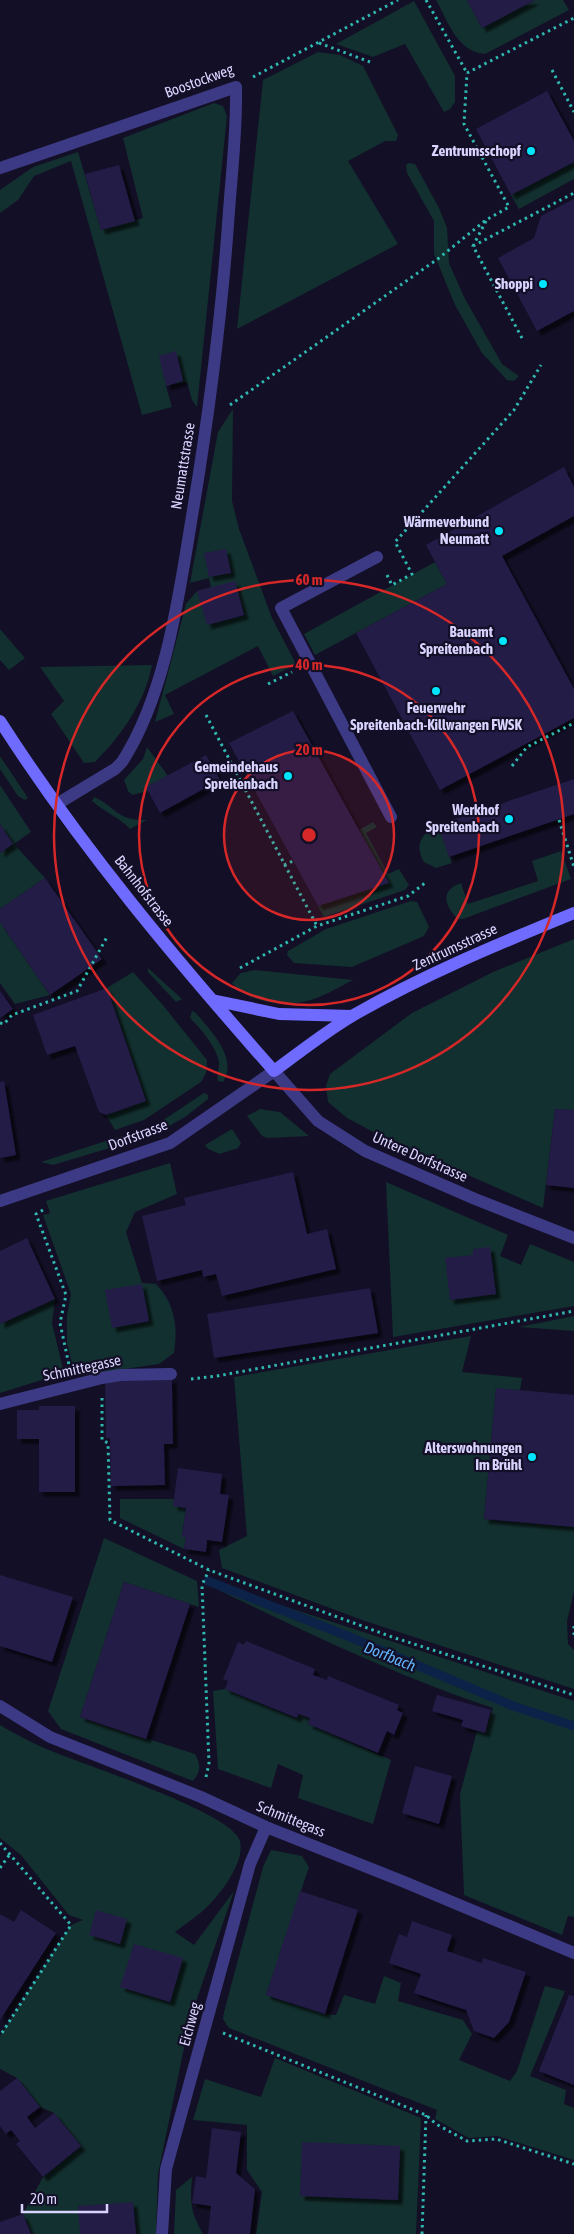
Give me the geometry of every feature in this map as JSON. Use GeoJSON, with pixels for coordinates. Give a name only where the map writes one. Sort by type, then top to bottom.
{"type":"FeatureCollection","features":[{"type":"Feature","properties":{"kind":"street","name":"Boostockweg"},"geometry":{"type":"LineString","coordinates":[[0,168],[236,86]]}},
{"type":"Feature","properties":{"kind":"street","name":"Neumattstrasse"},"geometry":{"type":"LineString","coordinates":[[57,804],[115,769],[122,762],[154,698],[163,662],[185,558],[207,421],[225,269],[236,115],[236,86]]}},
{"type":"Feature","properties":{"kind":"street"},"geometry":{"type":"LineString","coordinates":[[377,556],[281,608],[391,817]]}},
{"type":"Feature","properties":{"kind":"street","name":"Bahnhofstrasse"},"geometry":{"type":"LineString","coordinates":[[0,721],[57,804],[137,909],[274,1071]]}},
{"type":"Feature","properties":{"kind":"street","name":"Zentrumsstrasse"},"geometry":{"type":"LineString","coordinates":[[274,1071],[352,1016],[464,958],[574,913]]}},
{"type":"Feature","properties":{"kind":"street","name":"Zentrumsstrasse"},"geometry":{"type":"LineString","coordinates":[[212,1000],[279,1014],[352,1016]]}},
{"type":"Feature","properties":{"kind":"street","name":"Dorfstrasse"},"geometry":{"type":"LineString","coordinates":[[0,1201],[170,1143],[274,1071]]}},
{"type":"Feature","properties":{"kind":"street","name":"Untere Dorfstrasse"},"geometry":{"type":"LineString","coordinates":[[274,1071],[318,1121],[365,1151],[475,1200],[574,1238]]}},
{"type":"Feature","properties":{"kind":"street","name":"Schmittegasse"},"geometry":{"type":"LineString","coordinates":[[0,1404],[120,1374],[171,1374]]}},
{"type":"Feature","properties":{"kind":"street","name":"Schmittegass"},"geometry":{"type":"LineString","coordinates":[[0,1706],[50,1737],[201,1797],[266,1827],[402,1881],[574,1953]]}},
{"type":"Feature","properties":{"kind":"street","name":"Eichweg"},"geometry":{"type":"LineString","coordinates":[[162,2234],[166,2170],[250,1864],[266,1827]]}},
{"type":"Feature","properties":{"kind":"path","name":"Boostockweg"},"geometry":{"type":"LineString","coordinates":[[236,86],[398,0]]}},
{"type":"Feature","properties":{"kind":"path"},"geometry":{"type":"LineString","coordinates":[[234,400],[439,258],[486,220],[509,207],[464,124],[467,74],[426,0]]}},
{"type":"Feature","properties":{"kind":"path"},"geometry":{"type":"LineString","coordinates":[[467,74],[574,18]]}},
{"type":"Feature","properties":{"kind":"path"},"geometry":{"type":"LineString","coordinates":[[319,42],[370,62]]}},
{"type":"Feature","properties":{"kind":"path"},"geometry":{"type":"LineString","coordinates":[[552,70],[574,112]]}},
{"type":"Feature","properties":{"kind":"path"},"geometry":{"type":"LineString","coordinates":[[473,246],[574,193]]}},
{"type":"Feature","properties":{"kind":"path"},"geometry":{"type":"LineString","coordinates":[[473,246],[486,220]]}},
{"type":"Feature","properties":{"kind":"path"},"geometry":{"type":"LineString","coordinates":[[473,246],[523,340]]}},
{"type":"Feature","properties":{"kind":"path"},"geometry":{"type":"LineString","coordinates":[[377,556],[392,585],[412,574],[395,542],[514,410],[541,365]]}},
{"type":"Feature","properties":{"kind":"path"},"geometry":{"type":"LineString","coordinates":[[268,684],[309,663]]}},
{"type":"Feature","properties":{"kind":"path"},"geometry":{"type":"LineString","coordinates":[[206,715],[317,926]]}},
{"type":"Feature","properties":{"kind":"path"},"geometry":{"type":"LineString","coordinates":[[512,766],[527,747],[574,723]]}},
{"type":"Feature","properties":{"kind":"path"},"geometry":{"type":"LineString","coordinates":[[558,820],[574,866]]}},
{"type":"Feature","properties":{"kind":"path"},"geometry":{"type":"LineString","coordinates":[[284,864],[294,861]]}},
{"type":"Feature","properties":{"kind":"path"},"geometry":{"type":"LineString","coordinates":[[240,968],[317,926],[408,896],[425,882]]}},
{"type":"Feature","properties":{"kind":"path"},"geometry":{"type":"LineString","coordinates":[[0,1023],[4,1024],[12,1015],[77,991],[106,937]]}},
{"type":"Feature","properties":{"kind":"path"},"geometry":{"type":"LineString","coordinates":[[41,1202],[43,1210],[36,1214],[66,1295],[60,1323],[62,1341],[74,1385]]}},
{"type":"Feature","properties":{"kind":"path"},"geometry":{"type":"LineString","coordinates":[[171,1374],[193,1379],[217,1376],[574,1310]]}},
{"type":"Feature","properties":{"kind":"path"},"geometry":{"type":"LineString","coordinates":[[102,1378],[102,1440],[108,1443],[110,1520],[209,1570],[392,1637],[574,1695]]}},
{"type":"Feature","properties":{"kind":"path"},"geometry":{"type":"LineString","coordinates":[[201,1797],[209,1764],[202,1585],[209,1570]]}},
{"type":"Feature","properties":{"kind":"path"},"geometry":{"type":"LineString","coordinates":[[574,1626],[574,1636]]}},
{"type":"Feature","properties":{"kind":"path"},"geometry":{"type":"LineString","coordinates":[[0,1843],[71,1925],[0,2036]]}},
{"type":"Feature","properties":{"kind":"path"},"geometry":{"type":"LineString","coordinates":[[0,1868],[10,1854]]}},
{"type":"Feature","properties":{"kind":"path"},"geometry":{"type":"LineString","coordinates":[[207,2026],[426,2115],[436,2124],[467,2142],[496,2139],[574,2164]]}},
{"type":"Feature","properties":{"kind":"path"},"geometry":{"type":"LineString","coordinates":[[422,2234],[426,2115]]}},
{"type":"Feature","properties":{"kind":"green space"},"geometry":{"type":"Polygon","coordinates":[[[436,0],[467,0],[482,28],[535,0],[563,0],[569,10],[485,54],[475,52],[460,42],[449,26],[436,0]]]}},
{"type":"Feature","properties":{"kind":"green space"},"geometry":{"type":"Polygon","coordinates":[[[414,1],[455,76],[455,102],[450,109],[444,112],[405,44],[373,57],[336,44],[414,1]]]}},
{"type":"Feature","properties":{"kind":"green space"},"geometry":{"type":"Polygon","coordinates":[[[318,52],[340,55],[363,66],[398,135],[396,141],[385,141],[348,161],[398,244],[237,329],[263,80],[318,52]]]}},
{"type":"Feature","properties":{"kind":"green space"},"geometry":{"type":"Polygon","coordinates":[[[214,103],[223,106],[227,116],[197,407],[192,400],[187,382],[166,386],[172,407],[142,415],[71,161],[34,176],[18,200],[0,213],[0,190],[33,167],[78,152],[101,230],[143,218],[123,138],[214,103]]]}},
{"type":"Feature","properties":{"kind":"green space"},"geometry":{"type":"Polygon","coordinates":[[[574,162],[574,179],[519,209],[511,195],[574,162]]]}},
{"type":"Feature","properties":{"kind":"green space"},"geometry":{"type":"Polygon","coordinates":[[[408,163],[415,164],[439,208],[447,228],[449,263],[464,297],[502,364],[519,376],[514,381],[507,380],[482,353],[455,305],[434,254],[434,221],[407,173],[406,166],[408,163]]]}},
{"type":"Feature","properties":{"kind":"green space"},"geometry":{"type":"Polygon","coordinates":[[[233,409],[232,501],[239,529],[272,618],[296,664],[273,676],[258,646],[165,695],[174,714],[155,722],[186,604],[197,591],[211,587],[209,578],[190,583],[218,432],[233,409]]]}},
{"type":"Feature","properties":{"kind":"green space"},"geometry":{"type":"Polygon","coordinates":[[[435,562],[447,584],[315,655],[304,634],[435,562]]]}},
{"type":"Feature","properties":{"kind":"green space"},"geometry":{"type":"Polygon","coordinates":[[[0,629],[25,658],[9,670],[0,660],[0,629]]]}},
{"type":"Feature","properties":{"kind":"green space"},"geometry":{"type":"Polygon","coordinates":[[[152,665],[144,692],[123,729],[95,762],[84,763],[51,714],[64,701],[40,667],[152,665]]]}},
{"type":"Feature","properties":{"kind":"green space"},"geometry":{"type":"Polygon","coordinates":[[[147,747],[168,776],[146,788],[148,791],[132,795],[128,791],[124,780],[143,759],[147,747]]]}},
{"type":"Feature","properties":{"kind":"green space"},"geometry":{"type":"Polygon","coordinates":[[[0,756],[28,798],[25,800],[18,796],[0,769],[0,756]]]}},
{"type":"Feature","properties":{"kind":"green space"},"geometry":{"type":"Polygon","coordinates":[[[0,785],[31,832],[14,844],[45,878],[0,909],[0,853],[13,844],[0,824],[0,785]]]}},
{"type":"Feature","properties":{"kind":"green space"},"geometry":{"type":"Polygon","coordinates":[[[94,797],[123,816],[137,820],[147,820],[130,829],[92,801],[94,797]]]}},
{"type":"Feature","properties":{"kind":"green space"},"geometry":{"type":"Polygon","coordinates":[[[373,822],[377,827],[366,833],[388,874],[399,869],[409,885],[405,890],[324,917],[318,906],[388,883],[359,830],[373,822]]]}},
{"type":"Feature","properties":{"kind":"green space"},"geometry":{"type":"Polygon","coordinates":[[[438,825],[452,863],[436,868],[424,862],[421,856],[420,845],[423,836],[438,825]]]}},
{"type":"Feature","properties":{"kind":"green space"},"geometry":{"type":"Polygon","coordinates":[[[561,851],[571,879],[463,919],[458,919],[447,904],[447,894],[454,886],[461,883],[468,904],[538,881],[532,861],[561,851]]]}},
{"type":"Feature","properties":{"kind":"green space"},"geometry":{"type":"Polygon","coordinates":[[[411,901],[417,902],[429,927],[424,936],[352,967],[294,963],[287,955],[288,951],[326,929],[411,901]]]}},
{"type":"Feature","properties":{"kind":"green space"},"geometry":{"type":"Polygon","coordinates":[[[0,922],[50,995],[15,1004],[0,983],[0,922]]]}},
{"type":"Feature","properties":{"kind":"green space"},"geometry":{"type":"Polygon","coordinates":[[[574,939],[574,1110],[555,1109],[543,1208],[390,1141],[347,1118],[328,1102],[326,1086],[330,1074],[412,1013],[493,972],[574,939]]]}},
{"type":"Feature","properties":{"kind":"green space"},"geometry":{"type":"Polygon","coordinates":[[[148,968],[182,999],[176,1002],[148,972],[148,968]]]}},
{"type":"Feature","properties":{"kind":"green space"},"geometry":{"type":"Polygon","coordinates":[[[255,970],[353,980],[309,1001],[284,1004],[274,1003],[246,994],[232,983],[241,973],[255,970]]]}},
{"type":"Feature","properties":{"kind":"green space"},"geometry":{"type":"Polygon","coordinates":[[[133,972],[162,1004],[207,1060],[206,1073],[201,1082],[144,1120],[115,1130],[106,1115],[146,1101],[107,988],[133,972]]]}},
{"type":"Feature","properties":{"kind":"green space"},"geometry":{"type":"Polygon","coordinates":[[[192,1011],[195,1012],[214,1035],[225,1054],[227,1073],[223,1082],[218,1081],[219,1061],[216,1053],[206,1036],[190,1018],[192,1011]]]}},
{"type":"Feature","properties":{"kind":"green space"},"geometry":{"type":"Polygon","coordinates":[[[204,1093],[208,1095],[208,1099],[185,1117],[153,1135],[53,1165],[41,1162],[159,1123],[204,1093]]]}},
{"type":"Feature","properties":{"kind":"green space"},"geometry":{"type":"Polygon","coordinates":[[[260,1109],[280,1112],[309,1136],[267,1138],[262,1136],[247,1116],[260,1109]]]}},
{"type":"Feature","properties":{"kind":"green space"},"geometry":{"type":"Polygon","coordinates":[[[232,1129],[241,1143],[238,1148],[220,1154],[208,1149],[205,1145],[232,1129]]]}},
{"type":"Feature","properties":{"kind":"green space"},"geometry":{"type":"Polygon","coordinates":[[[170,1163],[177,1194],[135,1212],[126,1232],[142,1283],[156,1284],[171,1308],[176,1334],[174,1353],[159,1364],[75,1376],[67,1343],[67,1315],[71,1294],[43,1215],[50,1213],[46,1201],[170,1163]]]}},
{"type":"Feature","properties":{"kind":"green space"},"geometry":{"type":"Polygon","coordinates":[[[386,1182],[508,1235],[500,1256],[521,1265],[530,1244],[574,1262],[574,1306],[393,1337],[386,1182]]]}},
{"type":"Feature","properties":{"kind":"green space"},"geometry":{"type":"Polygon","coordinates":[[[55,1299],[52,1323],[64,1373],[0,1393],[0,1324],[55,1299]]]}},
{"type":"Feature","properties":{"kind":"green space"},"geometry":{"type":"Polygon","coordinates":[[[574,1316],[574,1331],[519,1327],[574,1316]]]}},
{"type":"Feature","properties":{"kind":"green space"},"geometry":{"type":"Polygon","coordinates":[[[471,1336],[462,1372],[522,1378],[520,1390],[496,1389],[484,1519],[574,1527],[574,1591],[567,1621],[568,1644],[574,1650],[574,1689],[365,1621],[222,1568],[219,1550],[247,1536],[234,1377],[471,1336]]]}},
{"type":"Feature","properties":{"kind":"green space"},"geometry":{"type":"Polygon","coordinates":[[[120,1499],[174,1499],[186,1508],[182,1536],[186,1537],[184,1549],[120,1518],[120,1499]]]}},
{"type":"Feature","properties":{"kind":"green space"},"geometry":{"type":"Polygon","coordinates":[[[104,1538],[197,1581],[199,1607],[124,1582],[80,1717],[195,1754],[199,1768],[198,1774],[193,1781],[61,1729],[48,1711],[104,1538]]]}},
{"type":"Feature","properties":{"kind":"green space"},"geometry":{"type":"Polygon","coordinates":[[[213,1579],[256,1597],[574,1701],[574,1917],[568,1916],[562,1935],[464,1895],[460,1794],[477,1731],[485,1733],[493,1708],[420,1682],[314,1636],[210,1586],[213,1579]]]}},
{"type":"Feature","properties":{"kind":"green space"},"geometry":{"type":"Polygon","coordinates":[[[225,1689],[296,1718],[298,1714],[310,1718],[308,1724],[391,1760],[373,1824],[298,1798],[303,1775],[278,1764],[271,1788],[218,1769],[213,1691],[225,1689]]]}},
{"type":"Feature","properties":{"kind":"green space"},"geometry":{"type":"Polygon","coordinates":[[[0,1725],[47,1749],[125,1778],[186,1804],[212,1817],[231,1830],[240,1841],[239,1858],[226,1885],[204,1910],[175,1932],[194,1945],[234,1891],[190,2019],[158,2174],[156,2234],[31,2234],[23,2214],[43,2177],[81,2146],[54,2113],[40,2107],[17,2078],[0,2069],[0,2036],[71,1925],[83,1920],[69,1915],[21,1855],[0,1838],[0,1725]]]}},
{"type":"Feature","properties":{"kind":"green space"},"geometry":{"type":"Polygon","coordinates":[[[271,1850],[302,1856],[309,1867],[266,1995],[325,2014],[336,2015],[344,1995],[375,2004],[384,1976],[401,1983],[398,2001],[463,2020],[472,2034],[459,2060],[510,2081],[517,2071],[545,1986],[565,1991],[530,2076],[566,2090],[564,2104],[574,2108],[574,2160],[497,2136],[469,2138],[435,2119],[437,2110],[229,2028],[223,2019],[224,2012],[263,1867],[271,1850]]]}},
{"type":"Feature","properties":{"kind":"green space"},"geometry":{"type":"Polygon","coordinates":[[[275,2058],[421,2118],[416,2234],[256,2234],[262,2192],[247,2170],[247,2125],[193,2120],[205,2079],[261,2097],[275,2058]]]}},
{"type":"Feature","properties":{"kind":"green space"},"geometry":{"type":"Polygon","coordinates":[[[192,2177],[192,2206],[203,2234],[174,2234],[176,2190],[192,2177]]]}},
{"type":"Feature","properties":{"kind":"building"},"geometry":{"type":"Polygon","coordinates":[[[467,0],[535,0],[482,28],[467,0]]]}},
{"type":"Feature","properties":{"kind":"building","name":"Zentrumsschopf"},"geometry":{"type":"Polygon","coordinates":[[[547,91],[574,141],[574,162],[511,195],[476,129],[547,91]]]}},
{"type":"Feature","properties":{"kind":"building"},"geometry":{"type":"Polygon","coordinates":[[[119,165],[135,221],[101,230],[85,174],[119,165]]]}},
{"type":"Feature","properties":{"kind":"building","name":"Shoppi"},"geometry":{"type":"Polygon","coordinates":[[[574,199],[574,311],[537,331],[498,258],[534,238],[541,216],[574,199]]]}},
{"type":"Feature","properties":{"kind":"building"},"geometry":{"type":"Polygon","coordinates":[[[176,351],[183,381],[166,386],[159,356],[176,351]]]}},
{"type":"Feature","properties":{"kind":"building"},"geometry":{"type":"Polygon","coordinates":[[[564,467],[574,487],[574,516],[502,556],[574,689],[574,718],[440,790],[356,633],[447,584],[426,545],[564,467]]]}},
{"type":"Feature","properties":{"kind":"building"},"geometry":{"type":"Polygon","coordinates":[[[226,549],[231,573],[209,577],[204,553],[226,549]]]}},
{"type":"Feature","properties":{"kind":"building"},"geometry":{"type":"Polygon","coordinates":[[[235,581],[244,615],[207,625],[197,591],[235,581]]]}},
{"type":"Feature","properties":{"kind":"building","name":"Gemeindehaus Spreitenbach"},"geometry":{"type":"Polygon","coordinates":[[[293,711],[389,883],[318,906],[229,743],[293,711]]]}},
{"type":"Feature","properties":{"kind":"building"},"geometry":{"type":"Polygon","coordinates":[[[206,755],[220,780],[160,813],[146,787],[206,755]]]}},
{"type":"Feature","properties":{"kind":"building","name":"Werkhof Spreitenbach"},"geometry":{"type":"Polygon","coordinates":[[[574,779],[574,814],[449,857],[438,825],[574,779]]]}},
{"type":"Feature","properties":{"kind":"building"},"geometry":{"type":"Polygon","coordinates":[[[0,824],[13,844],[0,853],[0,824]]]}},
{"type":"Feature","properties":{"kind":"building"},"geometry":{"type":"Polygon","coordinates":[[[45,878],[102,959],[50,995],[0,922],[0,909],[45,878]]]}},
{"type":"Feature","properties":{"kind":"building"},"geometry":{"type":"Polygon","coordinates":[[[107,988],[146,1101],[106,1115],[99,1112],[75,1046],[47,1055],[33,1015],[107,988]]]}},
{"type":"Feature","properties":{"kind":"building"},"geometry":{"type":"Polygon","coordinates":[[[0,991],[13,1009],[0,1018],[0,991]]]}},
{"type":"Feature","properties":{"kind":"building"},"geometry":{"type":"Polygon","coordinates":[[[4,1081],[16,1155],[0,1158],[0,1082],[4,1081]]]}},
{"type":"Feature","properties":{"kind":"building"},"geometry":{"type":"Polygon","coordinates":[[[555,1109],[574,1110],[574,1188],[546,1185],[555,1109]]]}},
{"type":"Feature","properties":{"kind":"building"},"geometry":{"type":"Polygon","coordinates":[[[293,1172],[307,1234],[327,1229],[336,1269],[222,1296],[216,1274],[203,1277],[202,1270],[157,1281],[142,1216],[186,1205],[184,1198],[293,1172]]]}},
{"type":"Feature","properties":{"kind":"building"},"geometry":{"type":"Polygon","coordinates":[[[27,1238],[55,1299],[0,1324],[0,1251],[27,1238]]]}},
{"type":"Feature","properties":{"kind":"building"},"geometry":{"type":"Polygon","coordinates":[[[490,1247],[496,1294],[450,1300],[445,1258],[473,1255],[473,1249],[490,1247]]]}},
{"type":"Feature","properties":{"kind":"building"},"geometry":{"type":"Polygon","coordinates":[[[142,1284],[149,1321],[112,1328],[105,1290],[142,1284]]]}},
{"type":"Feature","properties":{"kind":"building"},"geometry":{"type":"Polygon","coordinates":[[[370,1288],[378,1333],[214,1358],[207,1314],[370,1288]]]}},
{"type":"Feature","properties":{"kind":"building"},"geometry":{"type":"Polygon","coordinates":[[[172,1379],[173,1444],[164,1444],[165,1485],[111,1486],[110,1438],[106,1438],[105,1380],[172,1379]]]}},
{"type":"Feature","properties":{"kind":"building","name":"Alterswohnungen Im Brühl"},"geometry":{"type":"Polygon","coordinates":[[[496,1388],[574,1395],[574,1527],[484,1519],[496,1388]]]}},
{"type":"Feature","properties":{"kind":"building"},"geometry":{"type":"Polygon","coordinates":[[[39,1406],[75,1406],[75,1492],[39,1492],[39,1439],[17,1439],[17,1410],[39,1410],[39,1406]]]}},
{"type":"Feature","properties":{"kind":"building"},"geometry":{"type":"Polygon","coordinates":[[[178,1468],[222,1474],[220,1494],[229,1495],[222,1542],[207,1540],[206,1552],[184,1549],[186,1537],[182,1537],[186,1508],[173,1506],[178,1468]]]}},
{"type":"Feature","properties":{"kind":"building"},"geometry":{"type":"Polygon","coordinates":[[[0,1575],[73,1597],[52,1662],[0,1646],[0,1575]]]}},
{"type":"Feature","properties":{"kind":"building"},"geometry":{"type":"Polygon","coordinates":[[[124,1582],[190,1604],[146,1739],[80,1717],[124,1582]]]}},
{"type":"Feature","properties":{"kind":"building"},"geometry":{"type":"Polygon","coordinates":[[[246,1641],[315,1669],[313,1675],[327,1680],[328,1676],[399,1705],[397,1710],[403,1713],[394,1735],[387,1731],[378,1753],[308,1724],[310,1718],[298,1714],[297,1718],[225,1689],[228,1681],[223,1679],[238,1642],[244,1645],[246,1641]]]}},
{"type":"Feature","properties":{"kind":"building"},"geometry":{"type":"Polygon","coordinates":[[[437,1695],[491,1710],[485,1733],[461,1726],[463,1720],[432,1711],[437,1695]]]}},
{"type":"Feature","properties":{"kind":"building"},"geometry":{"type":"Polygon","coordinates":[[[415,1766],[452,1776],[439,1824],[402,1813],[415,1766]]]}},
{"type":"Feature","properties":{"kind":"building"},"geometry":{"type":"Polygon","coordinates":[[[300,1891],[358,1910],[325,2014],[266,1995],[300,1891]]]}},
{"type":"Feature","properties":{"kind":"building"},"geometry":{"type":"Polygon","coordinates":[[[21,1910],[56,1933],[0,2020],[0,1914],[14,1922],[21,1910]]]}},
{"type":"Feature","properties":{"kind":"building"},"geometry":{"type":"Polygon","coordinates":[[[96,1910],[127,1919],[120,1944],[89,1935],[96,1910]]]}},
{"type":"Feature","properties":{"kind":"building"},"geometry":{"type":"Polygon","coordinates":[[[412,1921],[452,1935],[447,1951],[482,1963],[483,1958],[526,1972],[509,2022],[494,2038],[474,2031],[466,2010],[414,1993],[421,1974],[389,1963],[399,1934],[407,1937],[412,1921]]]}},
{"type":"Feature","properties":{"kind":"building"},"geometry":{"type":"Polygon","coordinates":[[[134,1944],[183,1958],[170,2002],[120,1987],[134,1944]]]}},
{"type":"Feature","properties":{"kind":"building"},"geometry":{"type":"Polygon","coordinates":[[[569,1995],[574,1996],[574,2085],[539,2071],[569,1995]]]}},
{"type":"Feature","properties":{"kind":"building"},"geometry":{"type":"Polygon","coordinates":[[[17,2078],[40,2107],[27,2117],[35,2128],[54,2113],[81,2146],[43,2177],[16,2144],[20,2141],[11,2130],[6,2134],[0,2126],[0,2091],[17,2078]]]}},
{"type":"Feature","properties":{"kind":"building"},"geometry":{"type":"Polygon","coordinates":[[[212,2128],[241,2132],[236,2173],[255,2189],[250,2234],[208,2234],[211,2206],[192,2203],[196,2176],[206,2178],[212,2128]]]}},
{"type":"Feature","properties":{"kind":"building"},"geometry":{"type":"Polygon","coordinates":[[[302,2142],[400,2146],[398,2200],[300,2196],[302,2142]]]}},
{"type":"Feature","properties":{"kind":"building"},"geometry":{"type":"Polygon","coordinates":[[[133,2202],[136,2234],[80,2234],[78,2206],[133,2202]]]}},
{"type":"Feature","properties":{"kind":"building"},"geometry":{"type":"Polygon","coordinates":[[[23,2214],[31,2234],[0,2234],[0,2222],[23,2214]]]}},
{"type":"Feature","properties":{"kind":"waterway","name":"Dorfbach"},"geometry":{"type":"LineString","coordinates":[[208,1581],[350,1637],[513,1706],[574,1726]]}},
{"type":"Feature","properties":{"kind":"place","name":"Zentrumsschopf"},"geometry":{"type":"Point","coordinates":[531,151]}},
{"type":"Feature","properties":{"kind":"place","name":"Shoppi"},"geometry":{"type":"Point","coordinates":[543,284]}},
{"type":"Feature","properties":{"kind":"place","name":"Wärmeverbund Neumatt"},"geometry":{"type":"Point","coordinates":[499,531]}},
{"type":"Feature","properties":{"kind":"place","name":"Bauamt Spreitenbach"},"geometry":{"type":"Point","coordinates":[503,641]}},
{"type":"Feature","properties":{"kind":"place","name":"Feuerwehr Spreitenbach-Killwangen FWSK"},"geometry":{"type":"Point","coordinates":[436,691]}},
{"type":"Feature","properties":{"kind":"place","name":"Gemeindehaus Spreitenbach"},"geometry":{"type":"Point","coordinates":[288,776]}},
{"type":"Feature","properties":{"kind":"place","name":"Werkhof Spreitenbach"},"geometry":{"type":"Point","coordinates":[509,819]}},
{"type":"Feature","properties":{"kind":"place","name":"Alterswohnungen Im Brühl"},"geometry":{"type":"Point","coordinates":[532,1457]}}]}
